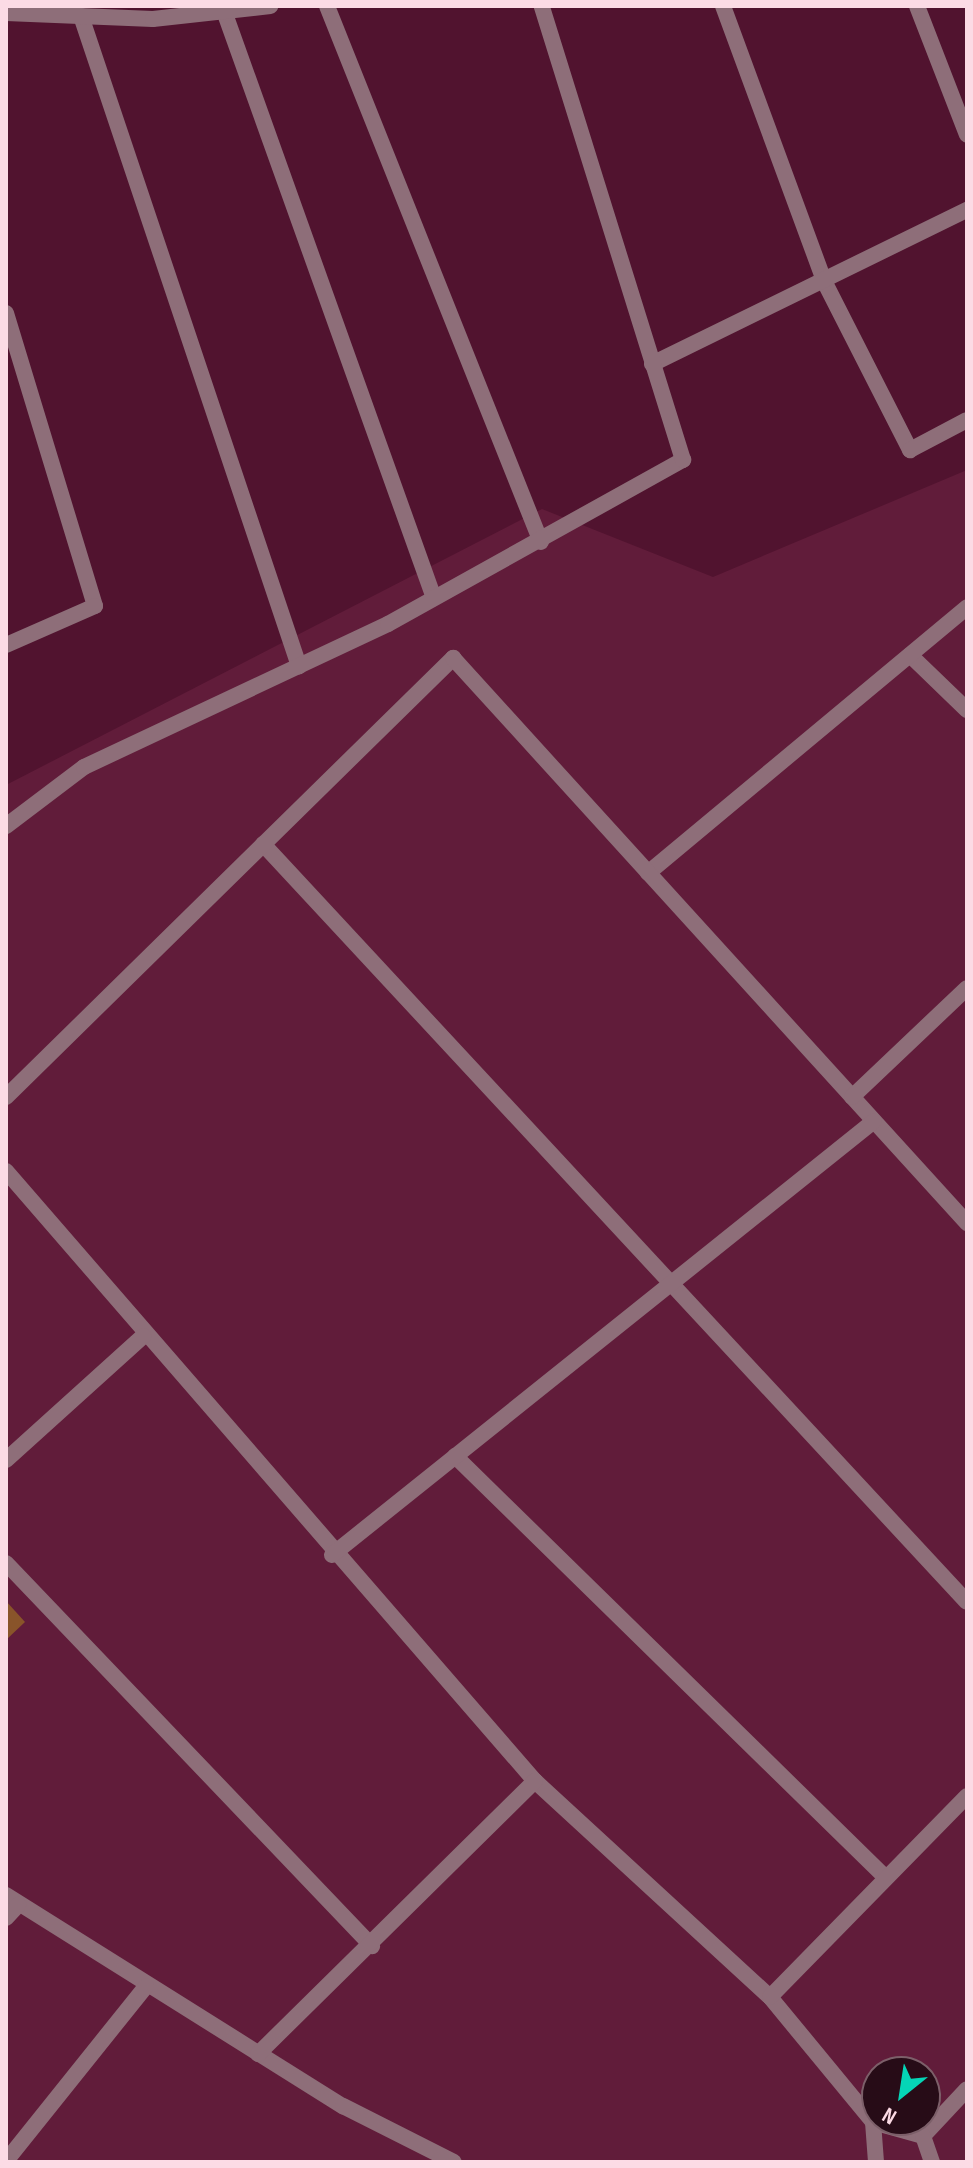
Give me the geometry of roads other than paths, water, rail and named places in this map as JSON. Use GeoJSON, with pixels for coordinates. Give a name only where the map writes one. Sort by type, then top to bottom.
{"type":"FeatureCollection","features":[{"type":"Feature","properties":{"kind":"street"},"geometry":{"type":"LineString","coordinates":[[13,11],[153,19],[270,6]]}},
{"type":"Feature","properties":{"kind":"street"},"geometry":{"type":"LineString","coordinates":[[327,6],[541,542]]}},
{"type":"Feature","properties":{"kind":"street"},"geometry":{"type":"LineString","coordinates":[[6,826],[84,767],[299,666],[434,598],[541,542],[683,460],[542,6]]}},
{"type":"Feature","properties":{"kind":"street"},"geometry":{"type":"LineString","coordinates":[[723,6],[824,281],[910,450],[967,420]]}},
{"type":"Feature","properties":{"kind":"street"},"geometry":{"type":"LineString","coordinates":[[917,6],[967,135]]}},
{"type":"Feature","properties":{"kind":"street"},"geometry":{"type":"LineString","coordinates":[[224,11],[434,598]]}},
{"type":"Feature","properties":{"kind":"street"},"geometry":{"type":"LineString","coordinates":[[81,16],[299,666]]}},
{"type":"Feature","properties":{"kind":"street"},"geometry":{"type":"LineString","coordinates":[[652,364],[967,210]]}},
{"type":"Feature","properties":{"kind":"street"},"geometry":{"type":"LineString","coordinates":[[6,313],[95,606],[6,645]]}},
{"type":"Feature","properties":{"kind":"street"},"geometry":{"type":"LineString","coordinates":[[648,873],[967,607]]}},
{"type":"Feature","properties":{"kind":"street"},"geometry":{"type":"LineString","coordinates":[[910,655],[967,710]]}},
{"type":"Feature","properties":{"kind":"street"},"geometry":{"type":"LineString","coordinates":[[6,1097],[453,658],[967,1223]]}},
{"type":"Feature","properties":{"kind":"street"},"geometry":{"type":"LineString","coordinates":[[263,844],[667,1287],[967,1602]]}},
{"type":"Feature","properties":{"kind":"street"},"geometry":{"type":"LineString","coordinates":[[852,1097],[967,988]]}},
{"type":"Feature","properties":{"kind":"street"},"geometry":{"type":"LineString","coordinates":[[332,1555],[874,1121]]}},
{"type":"Feature","properties":{"kind":"street"},"geometry":{"type":"LineString","coordinates":[[6,1171],[332,1555],[535,1781],[770,1997],[861,2107]]}},
{"type":"Feature","properties":{"kind":"street"},"geometry":{"type":"LineString","coordinates":[[6,1460],[143,1336]]}},
{"type":"Feature","properties":{"kind":"street"},"geometry":{"type":"LineString","coordinates":[[455,1456],[885,1877]]}},
{"type":"Feature","properties":{"kind":"street"},"geometry":{"type":"LineString","coordinates":[[6,1563],[372,1946]]}},
{"type":"Feature","properties":{"kind":"street"},"geometry":{"type":"LineString","coordinates":[[258,2054],[372,1946],[535,1781]]}},
{"type":"Feature","properties":{"kind":"street"},"geometry":{"type":"LineString","coordinates":[[770,1997],[967,1796]]}},
{"type":"Feature","properties":{"kind":"street"},"geometry":{"type":"LineString","coordinates":[[6,1918],[12,1900],[258,2054],[454,2162]]}},
{"type":"Feature","properties":{"kind":"street"},"geometry":{"type":"LineString","coordinates":[[6,2161],[146,1986]]}},
{"type":"Feature","properties":{"kind":"street"},"geometry":{"type":"LineString","coordinates":[[941,2117],[967,2089]]}},
{"type":"Feature","properties":{"kind":"street"},"geometry":{"type":"LineString","coordinates":[[874,2136],[876,2162]]}},
{"type":"Feature","properties":{"kind":"street"},"geometry":{"type":"LineString","coordinates":[[923,2136],[932,2162]]}}]}
